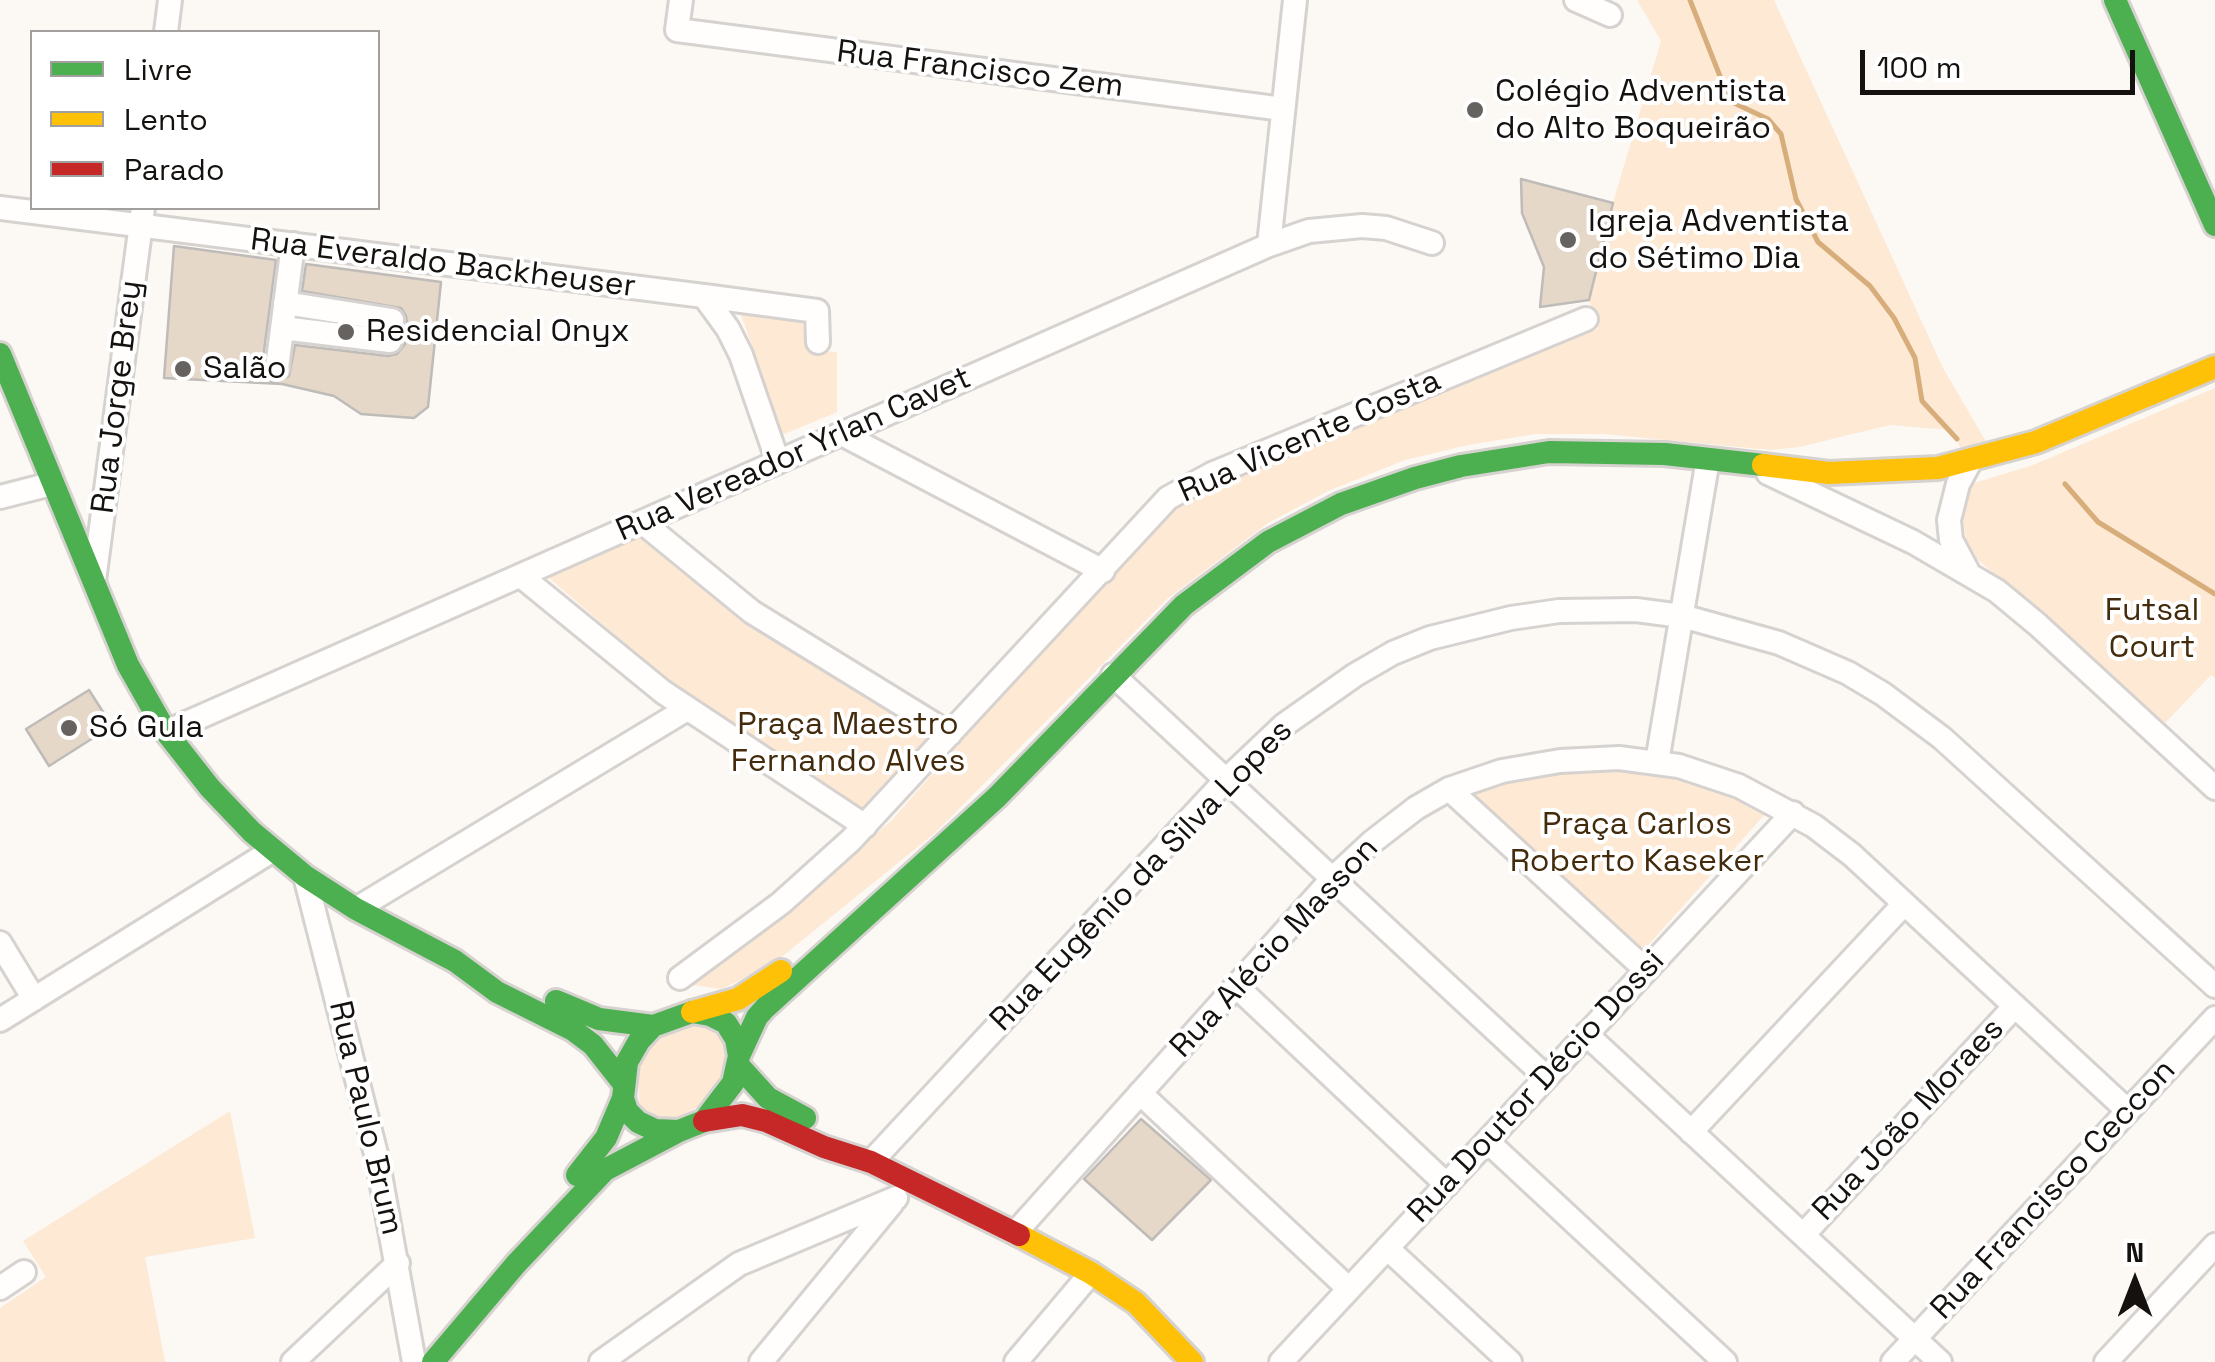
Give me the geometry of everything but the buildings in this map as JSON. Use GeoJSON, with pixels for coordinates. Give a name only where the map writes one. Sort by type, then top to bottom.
{"type":"FeatureCollection","features":[{"type":"Feature","properties":{"kind":"main road"},"geometry":{"type":"LineString","coordinates":[[2114,0],[2215,226]]}},
{"type":"Feature","properties":{"kind":"main road"},"geometry":{"type":"LineString","coordinates":[[0,354],[128,665],[166,732],[210,788],[305,876],[455,961],[497,992],[584,1036],[623,1090],[628,1111],[638,1122],[655,1130],[679,1131]]}},
{"type":"Feature","properties":{"kind":"main road"},"geometry":{"type":"LineString","coordinates":[[704,1121],[724,1099],[756,1018],[765,1008],[997,797],[1184,605],[1239,562],[1304,521],[1377,490],[1460,466],[1550,452],[1620,451],[1855,474],[1914,471],[1970,462],[2056,435],[2215,367]]}},
{"type":"Feature","properties":{"kind":"main road"},"geometry":{"type":"LineString","coordinates":[[455,961],[506,977],[599,1019],[653,1026],[754,991],[836,926],[902,883]]}},
{"type":"Feature","properties":{"kind":"main road"},"geometry":{"type":"LineString","coordinates":[[692,1012],[710,1015],[726,1024],[736,1039],[738,1060],[776,1104],[829,1131],[903,1190],[1015,1233],[1091,1273],[1145,1312],[1192,1362]]}},
{"type":"Feature","properties":{"kind":"main road"},"geometry":{"type":"LineString","coordinates":[[516,1264],[549,1209],[606,1138],[628,1062],[653,1026]]}},
{"type":"Feature","properties":{"kind":"main road"},"geometry":{"type":"LineString","coordinates":[[433,1362],[516,1264],[605,1170],[617,1160],[679,1131],[704,1121],[753,1117],[871,1162]]}},
{"type":"Feature","properties":{"kind":"street"},"geometry":{"type":"LineString","coordinates":[[166,30],[170,0]]}},
{"type":"Feature","properties":{"kind":"street","name":"Rua Francisco Zem"},"geometry":{"type":"LineString","coordinates":[[681,0],[677,30],[1284,109]]}},
{"type":"Feature","properties":{"kind":"street"},"geometry":{"type":"LineString","coordinates":[[1269,245],[1295,0]]}},
{"type":"Feature","properties":{"kind":"street"},"geometry":{"type":"LineString","coordinates":[[1576,0],[1610,14]]}},
{"type":"Feature","properties":{"kind":"street","name":"Rua Everaldo Backheuser"},"geometry":{"type":"LineString","coordinates":[[0,208],[30,210]]}},
{"type":"Feature","properties":{"kind":"street","name":"Rua Everaldo Backheuser"},"geometry":{"type":"LineString","coordinates":[[32,210],[142,217],[292,244],[817,311],[818,342]]}},
{"type":"Feature","properties":{"kind":"street","name":"Rua Jorge Brey"},"geometry":{"type":"LineString","coordinates":[[93,587],[142,217]]}},
{"type":"Feature","properties":{"kind":"street","name":"Rua Vereador Yrlan Cavet"},"geometry":{"type":"LineString","coordinates":[[166,732],[1269,245],[1309,232],[1362,226],[1386,228],[1432,243]]}},
{"type":"Feature","properties":{"kind":"street"},"geometry":{"type":"LineString","coordinates":[[277,368],[292,244]]}},
{"type":"Feature","properties":{"kind":"street"},"geometry":{"type":"LineString","coordinates":[[704,296],[728,329],[741,356],[778,462]]}},
{"type":"Feature","properties":{"kind":"street"},"geometry":{"type":"LineString","coordinates":[[282,328],[391,331],[285,304]]}},
{"type":"Feature","properties":{"kind":"street","name":"Rua Vicente Costa"},"geometry":{"type":"LineString","coordinates":[[680,978],[781,903],[865,826],[1168,498],[1187,486],[1586,319]]}},
{"type":"Feature","properties":{"kind":"street"},"geometry":{"type":"LineString","coordinates":[[842,434],[1103,571]]}},
{"type":"Feature","properties":{"kind":"street"},"geometry":{"type":"LineString","coordinates":[[1657,762],[1708,460]]}},
{"type":"Feature","properties":{"kind":"street"},"geometry":{"type":"LineString","coordinates":[[1969,572],[1950,540],[1950,520],[1952,499],[1970,462]]}},
{"type":"Feature","properties":{"kind":"street"},"geometry":{"type":"LineString","coordinates":[[1750,465],[1884,527],[1969,572],[2019,608],[2215,788]]}},
{"type":"Feature","properties":{"kind":"street"},"geometry":{"type":"LineString","coordinates":[[0,497],[51,484]]}},
{"type":"Feature","properties":{"kind":"street"},"geometry":{"type":"LineString","coordinates":[[642,522],[765,621],[950,734]]}},
{"type":"Feature","properties":{"kind":"street"},"geometry":{"type":"LineString","coordinates":[[521,576],[687,710],[865,826]]}},
{"type":"Feature","properties":{"kind":"street","name":"Rua Eugênio da Silva Lopes"},"geometry":{"type":"LineString","coordinates":[[871,1162],[1226,780],[1256,749],[1318,699],[1393,653],[1430,638],[1559,611],[1618,609],[1682,616],[1733,628],[1814,656],[1883,694],[1956,750],[2215,986]]}},
{"type":"Feature","properties":{"kind":"street"},"geometry":{"type":"LineString","coordinates":[[1113,675],[1546,1077]]}},
{"type":"Feature","properties":{"kind":"street"},"geometry":{"type":"LineString","coordinates":[[356,908],[687,710]]}},
{"type":"Feature","properties":{"kind":"street","name":"Rua Alécio Masson"},"geometry":{"type":"LineString","coordinates":[[1015,1233],[1332,879],[1395,823],[1449,789],[1502,772],[1560,761],[1619,758],[1657,762],[1706,774],[1793,813],[1833,840],[2128,1111]]}},
{"type":"Feature","properties":{"kind":"street"},"geometry":{"type":"LineString","coordinates":[[1449,789],[1646,970]]}},
{"type":"Feature","properties":{"kind":"street","name":"Rua Doutor Décio Dossi"},"geometry":{"type":"LineString","coordinates":[[1281,1362],[1793,813]]}},
{"type":"Feature","properties":{"kind":"street"},"geometry":{"type":"LineString","coordinates":[[0,1020],[273,850]]}},
{"type":"Feature","properties":{"kind":"street","name":"Rua Paulo Brum"},"geometry":{"type":"LineString","coordinates":[[305,876],[354,1062],[398,1263],[414,1362]]}},
{"type":"Feature","properties":{"kind":"street"},"geometry":{"type":"LineString","coordinates":[[1692,1132],[1904,904]]}},
{"type":"Feature","properties":{"kind":"street"},"geometry":{"type":"LineString","coordinates":[[0,943],[34,999]]}},
{"type":"Feature","properties":{"kind":"street"},"geometry":{"type":"LineString","coordinates":[[1236,986],[1446,1184]]}},
{"type":"Feature","properties":{"kind":"street","name":"Rua João Moraes"},"geometry":{"type":"LineString","coordinates":[[1803,1236],[2014,1006]]}},
{"type":"Feature","properties":{"kind":"street","name":"Rua Francisco Ceccon"},"geometry":{"type":"LineString","coordinates":[[1893,1362],[2215,1018]]}},
{"type":"Feature","properties":{"kind":"street"},"geometry":{"type":"LineString","coordinates":[[1586,1034],[1940,1362]]}},
{"type":"Feature","properties":{"kind":"street"},"geometry":{"type":"LineString","coordinates":[[1140,1093],[1349,1289]]}},
{"type":"Feature","properties":{"kind":"street"},"geometry":{"type":"LineString","coordinates":[[1487,1141],[1725,1362]]}},
{"type":"Feature","properties":{"kind":"street"},"geometry":{"type":"LineString","coordinates":[[601,1362],[730,1269],[903,1190]]}},
{"type":"Feature","properties":{"kind":"street"},"geometry":{"type":"LineString","coordinates":[[761,1362],[903,1190]]}},
{"type":"Feature","properties":{"kind":"street"},"geometry":{"type":"LineString","coordinates":[[2106,1362],[2215,1245]]}},
{"type":"Feature","properties":{"kind":"street"},"geometry":{"type":"LineString","coordinates":[[1387,1248],[1510,1362]]}},
{"type":"Feature","properties":{"kind":"street"},"geometry":{"type":"LineString","coordinates":[[293,1362],[398,1263]]}},
{"type":"Feature","properties":{"kind":"street"},"geometry":{"type":"LineString","coordinates":[[0,1288],[24,1272]]}},
{"type":"Feature","properties":{"kind":"street"},"geometry":{"type":"LineString","coordinates":[[1016,1362],[1091,1273]]}},
{"type":"Feature","properties":{"kind":"green space"},"geometry":{"type":"Polygon","coordinates":[[[1637,0],[1774,0],[1943,368],[1988,445],[1964,455],[1952,430],[1890,425],[1771,450],[1603,434],[1535,434],[1405,460],[1328,491],[1268,523],[1167,599],[935,833],[774,963],[722,989],[693,985],[891,821],[1148,530],[1171,510],[1200,493],[1515,357],[1598,329],[1589,300],[1661,41],[1637,0]]]}},
{"type":"Feature","properties":{"kind":"green space"},"geometry":{"type":"Polygon","coordinates":[[[740,311],[802,321],[808,350],[837,352],[837,412],[782,435],[740,311]]]}},
{"type":"Feature","properties":{"kind":"green space","name":"Futsal Court"},"geometry":{"type":"Polygon","coordinates":[[[2215,388],[2215,678],[2211,675],[2165,723],[1968,551],[1963,519],[1967,491],[1974,483],[2033,465],[2215,388]]]}},
{"type":"Feature","properties":{"kind":"green space","name":"Praça Maestro Fernando Alves"},"geometry":{"type":"Polygon","coordinates":[[[635,532],[747,619],[936,735],[863,816],[692,701],[542,572],[635,532]]]}},
{"type":"Feature","properties":{"kind":"green space","name":"Praça Carlos Roberto Kaseker"},"geometry":{"type":"Polygon","coordinates":[[[1614,768],[1687,778],[1766,813],[1644,950],[1469,792],[1545,774],[1614,768]]]}},
{"type":"Feature","properties":{"kind":"green space"},"geometry":{"type":"Polygon","coordinates":[[[669,1026],[714,1028],[729,1049],[717,1095],[669,1124],[640,1109],[637,1065],[669,1026]]]}},
{"type":"Feature","properties":{"kind":"green space"},"geometry":{"type":"Polygon","coordinates":[[[230,1111],[255,1238],[145,1257],[165,1362],[0,1362],[0,1308],[46,1277],[23,1241],[230,1111]]]}},
{"type":"Feature","properties":{"kind":"waterway"},"geometry":{"type":"LineString","coordinates":[[1690,0],[1734,103],[1768,119],[1781,134],[1796,199],[1818,242],[1870,286],[1894,318],[1915,358],[1922,401],[1957,439]]}},
{"type":"Feature","properties":{"kind":"waterway"},"geometry":{"type":"LineString","coordinates":[[2065,484],[2098,522],[2215,594]]}},
{"type":"Feature","properties":{"kind":"traffic: fast"},"geometry":{"type":"LineString","coordinates":[[2115,0],[2215,225]]}},
{"type":"Feature","properties":{"kind":"traffic: fast"},"geometry":{"type":"LineString","coordinates":[[0,354],[128,665],[166,732],[210,788],[252,832],[305,876],[356,909],[455,961],[497,992],[573,1030],[593,1045],[623,1083]]}},
{"type":"Feature","properties":{"kind":"traffic: fast"},"geometry":{"type":"LineString","coordinates":[[739,1056],[765,1008],[997,797],[1184,605],[1268,542],[1341,504],[1415,478],[1461,466],[1549,452],[1665,454],[1763,465]]}},
{"type":"Feature","properties":{"kind":"traffic: fast"},"geometry":{"type":"LineString","coordinates":[[556,1001],[599,1019],[653,1026]]}},
{"type":"Feature","properties":{"kind":"traffic: fast"},"geometry":{"type":"LineString","coordinates":[[692,1012],[726,1023],[736,1039],[739,1056],[733,1083],[704,1121],[679,1131],[655,1130],[627,1111],[623,1098],[627,1062],[653,1026],[692,1012]]}},
{"type":"Feature","properties":{"kind":"traffic: fast"},"geometry":{"type":"LineString","coordinates":[[738,1065],[768,1098],[805,1118]]}},
{"type":"Feature","properties":{"kind":"traffic: fast"},"geometry":{"type":"LineString","coordinates":[[577,1175],[606,1138],[623,1098]]}},
{"type":"Feature","properties":{"kind":"traffic: fast"},"geometry":{"type":"LineString","coordinates":[[433,1362],[516,1264],[605,1170],[679,1131]]}},
{"type":"Feature","properties":{"kind":"traffic: slow"},"geometry":{"type":"LineString","coordinates":[[1763,465],[1829,473],[1938,468],[2036,442],[2215,367]]}},
{"type":"Feature","properties":{"kind":"traffic: slow"},"geometry":{"type":"LineString","coordinates":[[692,1012],[738,999],[781,971]]}},
{"type":"Feature","properties":{"kind":"traffic: slow"},"geometry":{"type":"LineString","coordinates":[[1019,1235],[1091,1273],[1136,1303],[1192,1362]]}},
{"type":"Feature","properties":{"kind":"traffic: jam"},"geometry":{"type":"LineString","coordinates":[[704,1121],[742,1115],[766,1121],[824,1147],[871,1162],[1019,1235]]}},
{"type":"Feature","properties":{"kind":"place","name":"Colégio Adventista do Alto Boqueirão"},"geometry":{"type":"Point","coordinates":[1475,110]}},
{"type":"Feature","properties":{"kind":"place","name":"Igreja Adventista do Sétimo Dia"},"geometry":{"type":"Point","coordinates":[1568,240]}},
{"type":"Feature","properties":{"kind":"place","name":"Residencial Onyx"},"geometry":{"type":"Point","coordinates":[346,332]}},
{"type":"Feature","properties":{"kind":"place","name":"Salão"},"geometry":{"type":"Point","coordinates":[183,369]}},
{"type":"Feature","properties":{"kind":"place","name":"Só Gula"},"geometry":{"type":"Point","coordinates":[69,728]}}]}
